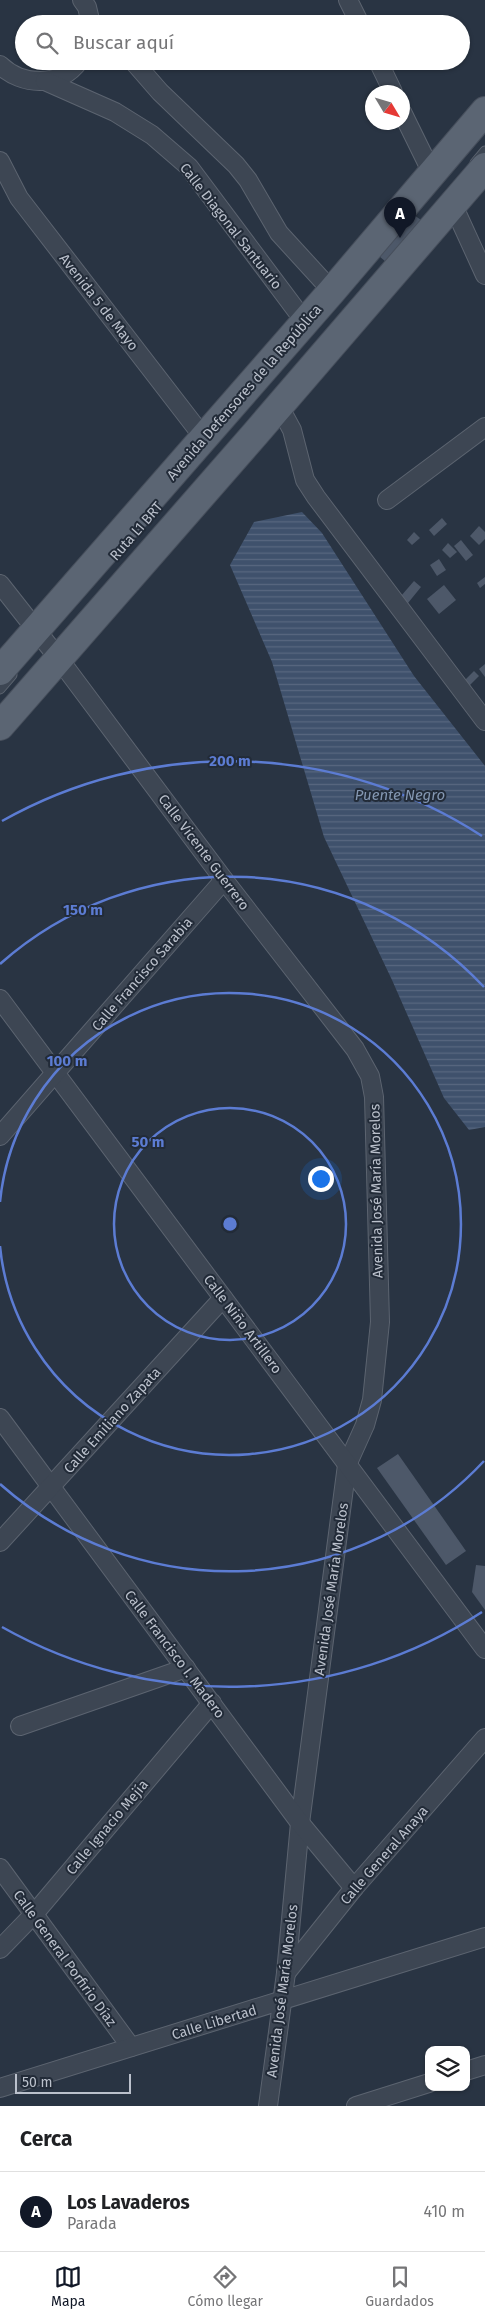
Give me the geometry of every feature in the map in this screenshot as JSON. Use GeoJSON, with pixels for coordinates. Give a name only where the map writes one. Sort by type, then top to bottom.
{"type":"FeatureCollection","features":[{"type":"Feature","properties":{"kind":"main road","name":"Avenida Defensores de la República"},"geometry":{"type":"LineString","coordinates":[[0,726],[48,645],[204,438],[332,292],[485,111]]}},
{"type":"Feature","properties":{"kind":"main road","name":"Avenida Defensores de la República"},"geometry":{"type":"LineString","coordinates":[[9,669],[48,645],[279,406],[452,205],[476,169]]}},
{"type":"Feature","properties":{"kind":"street"},"geometry":{"type":"LineString","coordinates":[[82,0],[89,15]]}},
{"type":"Feature","properties":{"kind":"street"},"geometry":{"type":"LineString","coordinates":[[348,0],[356,15]]}},
{"type":"Feature","properties":{"kind":"street"},"geometry":{"type":"LineString","coordinates":[[0,65],[18,78],[32,82],[45,81],[62,76],[69,70]]}},
{"type":"Feature","properties":{"kind":"street"},"geometry":{"type":"LineString","coordinates":[[141,70],[160,92],[236,165],[248,180],[279,233],[332,292]]}},
{"type":"Feature","properties":{"kind":"street"},"geometry":{"type":"LineString","coordinates":[[382,70],[390,85]]}},
{"type":"Feature","properties":{"kind":"street","name":"Calle Diagonal Santuario"},"geometry":{"type":"LineString","coordinates":[[45,81],[115,112],[152,135],[189,167],[305,322]]}},
{"type":"Feature","properties":{"kind":"street"},"geometry":{"type":"LineString","coordinates":[[410,128],[432,173]]}},
{"type":"Feature","properties":{"kind":"street","name":"Avenida 5 de Mayo"},"geometry":{"type":"LineString","coordinates":[[0,161],[19,198],[204,438]]}},
{"type":"Feature","properties":{"kind":"street"},"geometry":{"type":"LineString","coordinates":[[452,205],[485,275]]}},
{"type":"Feature","properties":{"kind":"street"},"geometry":{"type":"LineString","coordinates":[[279,406],[292,430],[305,480],[316,497],[485,721]]}},
{"type":"Feature","properties":{"kind":"street"},"geometry":{"type":"LineString","coordinates":[[387,500],[485,427]]}},
{"type":"Feature","properties":{"kind":"street","name":"Calle Vicente Guerrero"},"geometry":{"type":"LineString","coordinates":[[0,584],[224,880],[355,1049],[370,1076]]}},
{"type":"Feature","properties":{"kind":"street","name":"Calle Francisco Sarabia"},"geometry":{"type":"LineString","coordinates":[[0,1136],[224,880]]}},
{"type":"Feature","properties":{"kind":"street","name":"Calle Niño Artillero"},"geometry":{"type":"LineString","coordinates":[[0,999],[485,1649]]}},
{"type":"Feature","properties":{"kind":"street","name":"Avenida José María Morelos"},"geometry":{"type":"LineString","coordinates":[[268,2106],[286,1973],[300,1823],[347,1465],[365,1424],[372,1400],[380,1322],[374,1097],[370,1076]]}},
{"type":"Feature","properties":{"kind":"street","name":"Calle Emiliano Zapata"},"geometry":{"type":"LineString","coordinates":[[0,1542],[223,1298]]}},
{"type":"Feature","properties":{"kind":"street","name":"Calle Francisco I. Madero"},"geometry":{"type":"LineString","coordinates":[[0,1418],[300,1823],[354,1888]]}},
{"type":"Feature","properties":{"kind":"street"},"geometry":{"type":"LineString","coordinates":[[20,1726],[186,1668]]}},
{"type":"Feature","properties":{"kind":"street","name":"Calle Ignacio Mejía"},"geometry":{"type":"LineString","coordinates":[[0,1949],[34,1914],[212,1703]]}},
{"type":"Feature","properties":{"kind":"street","name":"Calle General Anaya"},"geometry":{"type":"LineString","coordinates":[[286,1973],[354,1888],[485,1738]]}},
{"type":"Feature","properties":{"kind":"street","name":"Calle General Porfirio Díaz"},"geometry":{"type":"LineString","coordinates":[[0,1868],[130,2048]]}},
{"type":"Feature","properties":{"kind":"street","name":"Calle Libertad"},"geometry":{"type":"LineString","coordinates":[[0,2088],[485,1937]]}},
{"type":"Feature","properties":{"kind":"street"},"geometry":{"type":"LineString","coordinates":[[470,2070],[485,2065]]}},
{"type":"Feature","properties":{"kind":"street"},"geometry":{"type":"LineString","coordinates":[[356,2106],[425,2084]]}},
{"type":"Feature","properties":{"kind":"lane"},"geometry":{"type":"LineString","coordinates":[[183,476],[431,189],[485,122]]}},
{"type":"Feature","properties":{"kind":"lane"},"geometry":{"type":"LineString","coordinates":[[476,169],[485,151]]}},
{"type":"Feature","properties":{"kind":"lane"},"geometry":{"type":"LineString","coordinates":[[0,689],[9,669]]}},
{"type":"Feature","properties":{"kind":"water","name":"Puente Negro"},"geometry":{"type":"Polygon","coordinates":[[[302,512],[322,533],[414,676],[485,766],[485,1127],[469,1130],[444,1098],[392,980],[324,837],[272,662],[230,565],[254,522],[302,512]]]}},
{"type":"Feature","properties":{"kind":"building"},"geometry":{"type":"Polygon","coordinates":[[[414,215],[421,220],[386,262],[379,256],[414,215]]]}},
{"type":"Feature","properties":{"kind":"building"},"geometry":{"type":"Polygon","coordinates":[[[442,518],[447,524],[434,536],[429,530],[442,518]]]}},
{"type":"Feature","properties":{"kind":"building"},"geometry":{"type":"Polygon","coordinates":[[[479,526],[485,532],[485,539],[479,545],[470,536],[479,526]]]}},
{"type":"Feature","properties":{"kind":"building"},"geometry":{"type":"Polygon","coordinates":[[[414,532],[420,538],[412,545],[407,540],[414,532]]]}},
{"type":"Feature","properties":{"kind":"building"},"geometry":{"type":"Polygon","coordinates":[[[461,540],[473,555],[466,561],[454,546],[461,540]]]}},
{"type":"Feature","properties":{"kind":"building"},"geometry":{"type":"Polygon","coordinates":[[[448,543],[457,552],[450,558],[442,550],[448,543]]]}},
{"type":"Feature","properties":{"kind":"building"},"geometry":{"type":"Polygon","coordinates":[[[439,559],[446,570],[437,576],[430,565],[439,559]]]}},
{"type":"Feature","properties":{"kind":"building"},"geometry":{"type":"Polygon","coordinates":[[[485,577],[485,584],[480,588],[477,583],[485,577]]]}},
{"type":"Feature","properties":{"kind":"building"},"geometry":{"type":"Polygon","coordinates":[[[414,581],[421,587],[408,603],[401,596],[414,581]]]}},
{"type":"Feature","properties":{"kind":"building"},"geometry":{"type":"Polygon","coordinates":[[[444,585],[456,600],[439,614],[427,599],[444,585]]]}},
{"type":"Feature","properties":{"kind":"building"},"geometry":{"type":"Polygon","coordinates":[[[485,664],[485,677],[479,669],[485,664]]]}},
{"type":"Feature","properties":{"kind":"building"},"geometry":{"type":"Polygon","coordinates":[[[474,671],[479,676],[468,687],[463,682],[474,671]]]}},
{"type":"Feature","properties":{"kind":"building"},"geometry":{"type":"Polygon","coordinates":[[[398,1454],[466,1551],[446,1565],[377,1468],[398,1454]]]}},
{"type":"Feature","properties":{"kind":"building"},"geometry":{"type":"Polygon","coordinates":[[[476,1565],[485,1566],[485,1610],[472,1592],[476,1565]]]}},
{"type":"Feature","properties":{"kind":"place","name":"Los Lavaderos"},"geometry":{"type":"Point","coordinates":[400,238]}}]}
